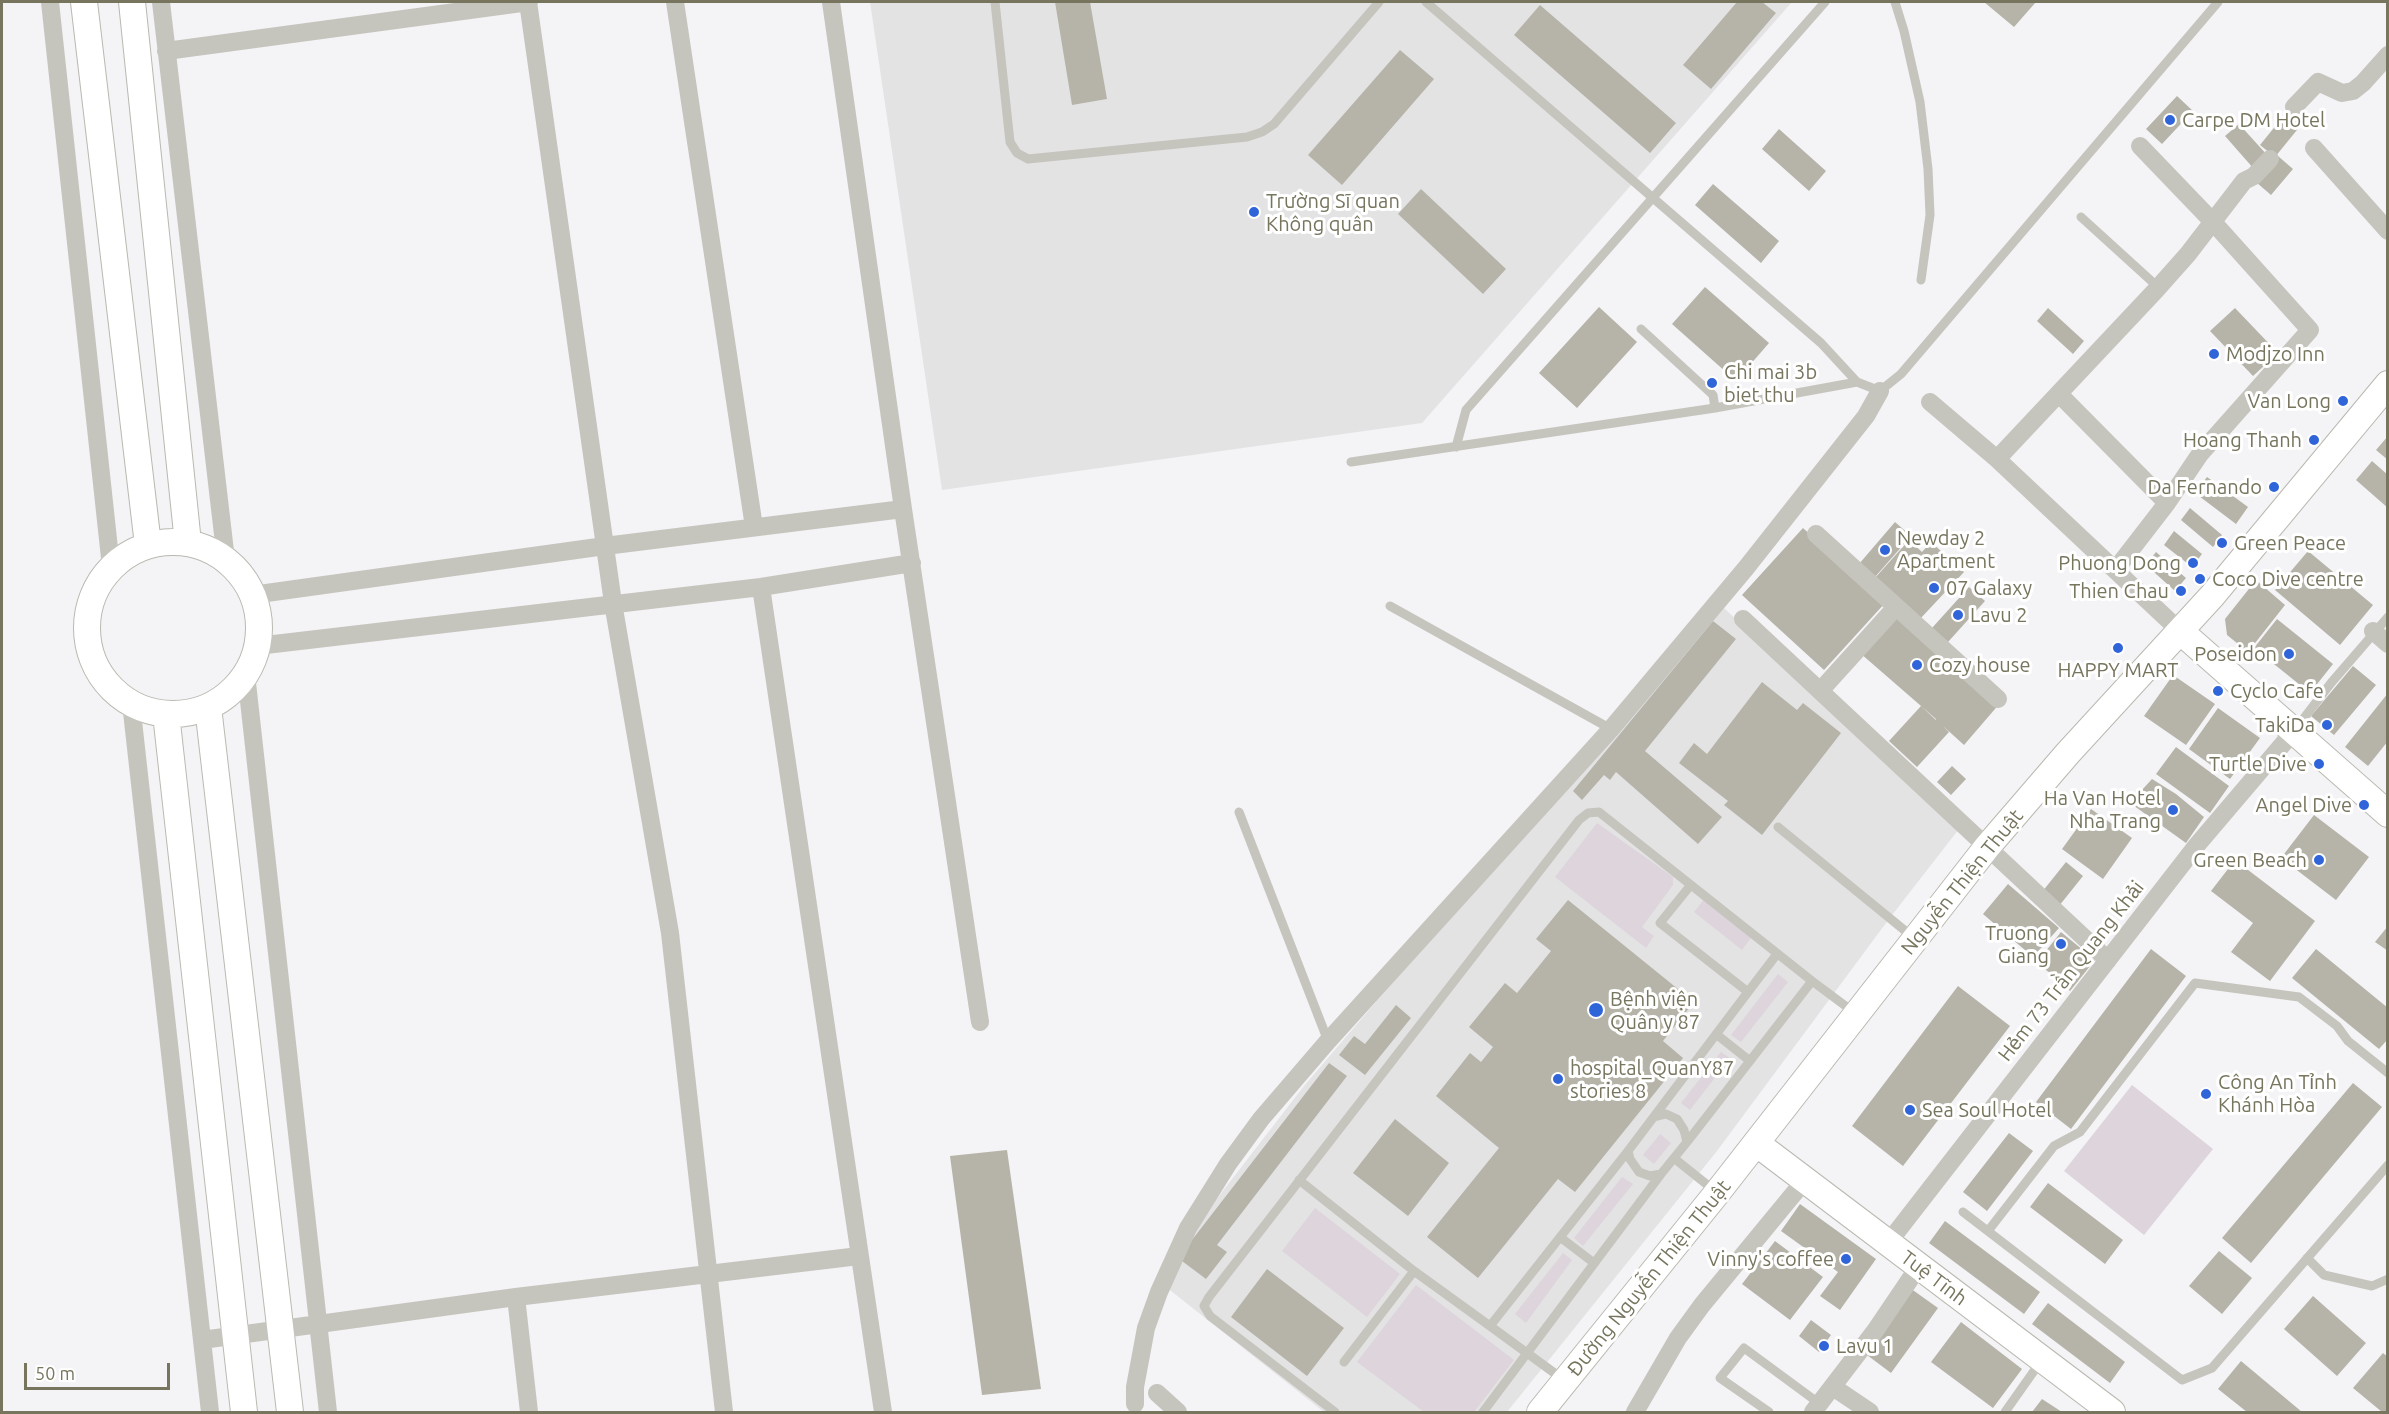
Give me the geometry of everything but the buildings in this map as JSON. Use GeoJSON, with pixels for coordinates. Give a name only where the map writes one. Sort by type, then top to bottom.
{"type":"FeatureCollection","features":[{"type":"Feature","properties":{"kind":"street"},"geometry":{"type":"LineString","coordinates":[[50,2],[111,567]]}},
{"type":"Feature","properties":{"kind":"street"},"geometry":{"type":"LineString","coordinates":[[84,2],[148,545]]}},
{"type":"Feature","properties":{"kind":"street"},"geometry":{"type":"LineString","coordinates":[[132,2],[188,543]]}},
{"type":"Feature","properties":{"kind":"street"},"geometry":{"type":"LineString","coordinates":[[161,2],[226,560]]}},
{"type":"Feature","properties":{"kind":"street"},"geometry":{"type":"LineString","coordinates":[[166,51],[528,2],[613,603],[669,933],[724,1413]]}},
{"type":"Feature","properties":{"kind":"street"},"geometry":{"type":"LineString","coordinates":[[675,2],[754,527]]}},
{"type":"Feature","properties":{"kind":"street"},"geometry":{"type":"LineString","coordinates":[[831,2],[903,509],[980,1022]]}},
{"type":"Feature","properties":{"kind":"street"},"geometry":{"type":"LineString","coordinates":[[2294,107],[2318,82],[2342,93],[2353,91],[2388,55]]}},
{"type":"Feature","properties":{"kind":"street"},"geometry":{"type":"LineString","coordinates":[[2116,569],[2167,503],[2200,454],[2310,330],[2213,222],[2140,146]]}},
{"type":"Feature","properties":{"kind":"street"},"geometry":{"type":"LineString","coordinates":[[2314,148],[2388,231]]}},
{"type":"Feature","properties":{"kind":"street"},"geometry":{"type":"LineString","coordinates":[[1997,459],[2060,394],[2158,286],[2213,222],[2244,181],[2254,176],[2270,159]]}},
{"type":"Feature","properties":{"kind":"street","name":"Nguyễn Thiện Thuật"},"geometry":{"type":"LineString","coordinates":[[1756,1143],[1987,846],[2068,753],[2212,596],[2388,384]]}},
{"type":"Feature","properties":{"kind":"street"},"geometry":{"type":"LineString","coordinates":[[1135,1408],[1135,1387],[1146,1328],[1173,1256],[1206,1196],[1248,1137],[1328,1041],[1611,729],[1746,568],[1866,416],[1880,391]]}},
{"type":"Feature","properties":{"kind":"street"},"geometry":{"type":"LineString","coordinates":[[2060,394],[2167,503]]}},
{"type":"Feature","properties":{"kind":"street"},"geometry":{"type":"LineString","coordinates":[[1930,402],[1997,459],[2180,631],[2388,814]]}},
{"type":"Feature","properties":{"kind":"street"},"geometry":{"type":"LineString","coordinates":[[252,595],[605,546],[903,509]]}},
{"type":"Feature","properties":{"kind":"street"},"geometry":{"type":"LineString","coordinates":[[1816,534],[1998,699]]}},
{"type":"Feature","properties":{"kind":"street"},"geometry":{"type":"LineString","coordinates":[[168,542],[188,543],[208,549],[226,560],[241,576],[252,595],[258,620],[257,646],[246,674],[230,693],[208,707],[187,713],[166,714],[148,710],[131,703],[110,687],[95,665],[88,640],[88,614],[96,589],[111,567],[128,554],[148,545],[168,542]]}},
{"type":"Feature","properties":{"kind":"street"},"geometry":{"type":"LineString","coordinates":[[257,646],[761,587],[912,563]]}},
{"type":"Feature","properties":{"kind":"street"},"geometry":{"type":"LineString","coordinates":[[761,587],[883,1413]]}},
{"type":"Feature","properties":{"kind":"street"},"geometry":{"type":"LineString","coordinates":[[1820,691],[1896,608]]}},
{"type":"Feature","properties":{"kind":"street"},"geometry":{"type":"LineString","coordinates":[[1743,619],[2108,960]]}},
{"type":"Feature","properties":{"kind":"street"},"geometry":{"type":"LineString","coordinates":[[2373,631],[2388,644]]}},
{"type":"Feature","properties":{"kind":"street"},"geometry":{"type":"LineString","coordinates":[[246,674],[328,1413]]}},
{"type":"Feature","properties":{"kind":"street"},"geometry":{"type":"LineString","coordinates":[[131,703],[210,1413]]}},
{"type":"Feature","properties":{"kind":"street"},"geometry":{"type":"LineString","coordinates":[[208,707],[290,1413]]}},
{"type":"Feature","properties":{"kind":"street"},"geometry":{"type":"LineString","coordinates":[[166,714],[244,1413]]}},
{"type":"Feature","properties":{"kind":"street","name":"Hẻm 73 Trần Quang Khải"},"geometry":{"type":"LineString","coordinates":[[1888,1243],[2197,845],[2294,731]]}},
{"type":"Feature","properties":{"kind":"street","name":"Tuệ Tĩnh"},"geometry":{"type":"LineString","coordinates":[[1756,1143],[2112,1413]]}},
{"type":"Feature","properties":{"kind":"street","name":"Đường Nguyễn Thiện Thuật"},"geometry":{"type":"LineString","coordinates":[[1540,1413],[1756,1143]]}},
{"type":"Feature","properties":{"kind":"street"},"geometry":{"type":"LineString","coordinates":[[1635,1413],[1678,1338],[1702,1305],[1805,1180]]}},
{"type":"Feature","properties":{"kind":"street"},"geometry":{"type":"LineString","coordinates":[[202,1340],[516,1297],[859,1256]]}},
{"type":"Feature","properties":{"kind":"street"},"geometry":{"type":"LineString","coordinates":[[1816,1408],[1919,1266]]}},
{"type":"Feature","properties":{"kind":"street"},"geometry":{"type":"LineString","coordinates":[[516,1297],[529,1413]]}},
{"type":"Feature","properties":{"kind":"street"},"geometry":{"type":"LineString","coordinates":[[1833,1387],[1870,1413]]}},
{"type":"Feature","properties":{"kind":"street"},"geometry":{"type":"LineString","coordinates":[[1157,1394],[1179,1413]]}},
{"type":"Feature","properties":{"kind":"lane"},"geometry":{"type":"LineString","coordinates":[[995,2],[1010,142],[1017,153],[1028,159],[1247,137],[1262,132],[1274,124],[1379,2]]}},
{"type":"Feature","properties":{"kind":"lane"},"geometry":{"type":"LineString","coordinates":[[1426,2],[1821,343],[1857,382],[1880,391],[1901,374],[2218,2]]}},
{"type":"Feature","properties":{"kind":"lane"},"geometry":{"type":"LineString","coordinates":[[1456,447],[1466,410],[1825,2]]}},
{"type":"Feature","properties":{"kind":"lane"},"geometry":{"type":"LineString","coordinates":[[1895,2],[1920,102],[1928,169],[1930,214],[1921,280]]}},
{"type":"Feature","properties":{"kind":"lane"},"geometry":{"type":"LineString","coordinates":[[2081,217],[2158,286]]}},
{"type":"Feature","properties":{"kind":"lane"},"geometry":{"type":"LineString","coordinates":[[1641,329],[1713,395],[1715,408]]}},
{"type":"Feature","properties":{"kind":"lane"},"geometry":{"type":"LineString","coordinates":[[1350,462],[1715,408],[1857,382]]}},
{"type":"Feature","properties":{"kind":"lane"},"geometry":{"type":"LineString","coordinates":[[1390,606],[1611,729]]}},
{"type":"Feature","properties":{"kind":"lane"},"geometry":{"type":"LineString","coordinates":[[2294,731],[2373,631],[2388,617]]}},
{"type":"Feature","properties":{"kind":"lane"},"geometry":{"type":"LineString","coordinates":[[1239,812],[1328,1041]]}},
{"type":"Feature","properties":{"kind":"lane"},"geometry":{"type":"LineString","coordinates":[[1335,1413],[1210,1316],[1204,1306],[1579,820],[1588,813],[1599,812],[1690,886],[1857,1015]]}},
{"type":"Feature","properties":{"kind":"lane"},"geometry":{"type":"LineString","coordinates":[[1778,827],[1916,939]]}},
{"type":"Feature","properties":{"kind":"lane"},"geometry":{"type":"LineString","coordinates":[[1690,886],[1660,923],[1748,992]]}},
{"type":"Feature","properties":{"kind":"lane"},"geometry":{"type":"LineString","coordinates":[[1490,1326],[1778,954]]}},
{"type":"Feature","properties":{"kind":"lane"},"geometry":{"type":"LineString","coordinates":[[1483,1413],[1661,1174],[1812,981]]}},
{"type":"Feature","properties":{"kind":"lane"},"geometry":{"type":"LineString","coordinates":[[1988,1231],[2054,1146],[2080,1132],[2195,983],[2299,997],[2337,1026],[2348,1041],[2388,1073]]}},
{"type":"Feature","properties":{"kind":"lane"},"geometry":{"type":"LineString","coordinates":[[1716,1034],[1750,1061]]}},
{"type":"Feature","properties":{"kind":"lane"},"geometry":{"type":"LineString","coordinates":[[1654,1117],[1666,1114],[1677,1119],[1684,1130],[1687,1142]]}},
{"type":"Feature","properties":{"kind":"lane"},"geometry":{"type":"LineString","coordinates":[[1628,1150],[1630,1159],[1639,1172],[1650,1176],[1661,1174]]}},
{"type":"Feature","properties":{"kind":"lane"},"geometry":{"type":"LineString","coordinates":[[1674,1159],[1717,1193]]}},
{"type":"Feature","properties":{"kind":"lane"},"geometry":{"type":"LineString","coordinates":[[1963,1212],[2182,1380],[2212,1368],[2388,1165]]}},
{"type":"Feature","properties":{"kind":"lane"},"geometry":{"type":"LineString","coordinates":[[1299,1180],[1414,1271],[1566,1382]]}},
{"type":"Feature","properties":{"kind":"lane"},"geometry":{"type":"LineString","coordinates":[[1560,1237],[1594,1263]]}},
{"type":"Feature","properties":{"kind":"lane"},"geometry":{"type":"LineString","coordinates":[[2307,1258],[2324,1275],[2372,1286],[2388,1279]]}},
{"type":"Feature","properties":{"kind":"lane"},"geometry":{"type":"LineString","coordinates":[[1344,1362],[1414,1271]]}},
{"type":"Feature","properties":{"kind":"lane"},"geometry":{"type":"LineString","coordinates":[[1769,1413],[1720,1378],[1744,1348],[1816,1408]]}},
{"type":"Feature","properties":{"kind":"lane"},"geometry":{"type":"LineString","coordinates":[[2005,1413],[2042,1359]]}},
{"type":"Feature","properties":{"kind":"shaded area","name":"Trường Sĩ quan Không quân"},"geometry":{"type":"Polygon","coordinates":[[[870,2],[1792,2],[1422,423],[942,490],[870,2]]]}},
{"type":"Feature","properties":{"kind":"shaded area","name":"Bệnh viện Quân y 87"},"geometry":{"type":"Polygon","coordinates":[[[1724,608],[1959,829],[1889,919],[1717,1151],[1507,1412],[1324,1412],[1166,1287],[1178,1258],[1215,1201],[1304,1086],[1445,921],[1620,731],[1724,608]]]}},
{"type":"Feature","properties":{"kind":"shaded area"},"geometry":{"type":"Polygon","coordinates":[[[1597,823],[1673,877],[1673,885],[1642,927],[1654,936],[1646,948],[1555,877],[1597,823]]]}},
{"type":"Feature","properties":{"kind":"shaded area"},"geometry":{"type":"Polygon","coordinates":[[[1705,898],[1753,935],[1742,950],[1694,912],[1705,898]]]}},
{"type":"Feature","properties":{"kind":"shaded area"},"geometry":{"type":"Polygon","coordinates":[[[1778,974],[1788,982],[1741,1042],[1731,1035],[1778,974]]]}},
{"type":"Feature","properties":{"kind":"shaded area"},"geometry":{"type":"Polygon","coordinates":[[[1721,1052],[1730,1058],[1690,1110],[1681,1103],[1721,1052]]]}},
{"type":"Feature","properties":{"kind":"shaded area"},"geometry":{"type":"Polygon","coordinates":[[[2132,1085],[2213,1149],[2144,1235],[2064,1171],[2132,1085]]]}},
{"type":"Feature","properties":{"kind":"shaded area"},"geometry":{"type":"Polygon","coordinates":[[[1660,1134],[1671,1143],[1654,1164],[1643,1155],[1660,1134]]]}},
{"type":"Feature","properties":{"kind":"shaded area"},"geometry":{"type":"Polygon","coordinates":[[[1622,1177],[1633,1184],[1583,1246],[1574,1238],[1622,1177]]]}},
{"type":"Feature","properties":{"kind":"shaded area"},"geometry":{"type":"Polygon","coordinates":[[[1315,1208],[1400,1274],[1367,1317],[1282,1251],[1315,1208]]]}},
{"type":"Feature","properties":{"kind":"shaded area"},"geometry":{"type":"Polygon","coordinates":[[[1563,1253],[1572,1260],[1526,1323],[1515,1314],[1563,1253]]]}},
{"type":"Feature","properties":{"kind":"shaded area"},"geometry":{"type":"Polygon","coordinates":[[[1416,1285],[1514,1360],[1474,1412],[1424,1412],[1357,1362],[1416,1285]]]}},
{"type":"Feature","properties":{"kind":"place","name":"Carpe DM Hotel"},"geometry":{"type":"Point","coordinates":[2170,120]}},
{"type":"Feature","properties":{"kind":"place","name":"Trường Sĩ quan Không quân"},"geometry":{"type":"Point","coordinates":[1254,212]}},
{"type":"Feature","properties":{"kind":"place","name":"Modjzo Inn"},"geometry":{"type":"Point","coordinates":[2214,354]}},
{"type":"Feature","properties":{"kind":"place","name":"Chi mai 3b biet thu"},"geometry":{"type":"Point","coordinates":[1712,383]}},
{"type":"Feature","properties":{"kind":"place","name":"Van Long"},"geometry":{"type":"Point","coordinates":[2343,401]}},
{"type":"Feature","properties":{"kind":"place","name":"Hoang Thanh"},"geometry":{"type":"Point","coordinates":[2314,440]}},
{"type":"Feature","properties":{"kind":"place","name":"Da Fernando"},"geometry":{"type":"Point","coordinates":[2274,487]}},
{"type":"Feature","properties":{"kind":"place","name":"Green Peace"},"geometry":{"type":"Point","coordinates":[2222,543]}},
{"type":"Feature","properties":{"kind":"place","name":"Newday 2 Apartment"},"geometry":{"type":"Point","coordinates":[1885,550]}},
{"type":"Feature","properties":{"kind":"place","name":"Phuong Dong"},"geometry":{"type":"Point","coordinates":[2193,563]}},
{"type":"Feature","properties":{"kind":"place","name":"Coco Dive centre"},"geometry":{"type":"Point","coordinates":[2200,579]}},
{"type":"Feature","properties":{"kind":"place","name":"07 Galaxy"},"geometry":{"type":"Point","coordinates":[1934,588]}},
{"type":"Feature","properties":{"kind":"place","name":"Thien Chau"},"geometry":{"type":"Point","coordinates":[2181,591]}},
{"type":"Feature","properties":{"kind":"place","name":"Lavu 2"},"geometry":{"type":"Point","coordinates":[1958,615]}},
{"type":"Feature","properties":{"kind":"place","name":"HAPPY MART"},"geometry":{"type":"Point","coordinates":[2118,648]}},
{"type":"Feature","properties":{"kind":"place","name":"Poseidon"},"geometry":{"type":"Point","coordinates":[2289,654]}},
{"type":"Feature","properties":{"kind":"place","name":"Cozy house"},"geometry":{"type":"Point","coordinates":[1917,665]}},
{"type":"Feature","properties":{"kind":"place","name":"Cyclo Cafe"},"geometry":{"type":"Point","coordinates":[2218,691]}},
{"type":"Feature","properties":{"kind":"place","name":"TakiDa"},"geometry":{"type":"Point","coordinates":[2327,725]}},
{"type":"Feature","properties":{"kind":"place","name":"Turtle Dive"},"geometry":{"type":"Point","coordinates":[2319,764]}},
{"type":"Feature","properties":{"kind":"place","name":"Angel Dive"},"geometry":{"type":"Point","coordinates":[2364,805]}},
{"type":"Feature","properties":{"kind":"place","name":"Ha Van Hotel Nha Trang"},"geometry":{"type":"Point","coordinates":[2173,810]}},
{"type":"Feature","properties":{"kind":"place","name":"Green Beach"},"geometry":{"type":"Point","coordinates":[2319,860]}},
{"type":"Feature","properties":{"kind":"place","name":"Truong Giang"},"geometry":{"type":"Point","coordinates":[2061,944]}},
{"type":"Feature","properties":{"kind":"place","name":"Bệnh viện Quân y 87"},"geometry":{"type":"Point","coordinates":[1596,1010]}},
{"type":"Feature","properties":{"kind":"place","name":"hospital_QuanY87 stories 8"},"geometry":{"type":"Point","coordinates":[1558,1079]}},
{"type":"Feature","properties":{"kind":"place","name":"Công An Tỉnh Khánh Hòa"},"geometry":{"type":"Point","coordinates":[2206,1094]}},
{"type":"Feature","properties":{"kind":"place","name":"Sea Soul Hotel"},"geometry":{"type":"Point","coordinates":[1910,1110]}},
{"type":"Feature","properties":{"kind":"place","name":"Vinny's coffee"},"geometry":{"type":"Point","coordinates":[1846,1259]}},
{"type":"Feature","properties":{"kind":"place","name":"Lavu 1"},"geometry":{"type":"Point","coordinates":[1824,1346]}}]}
